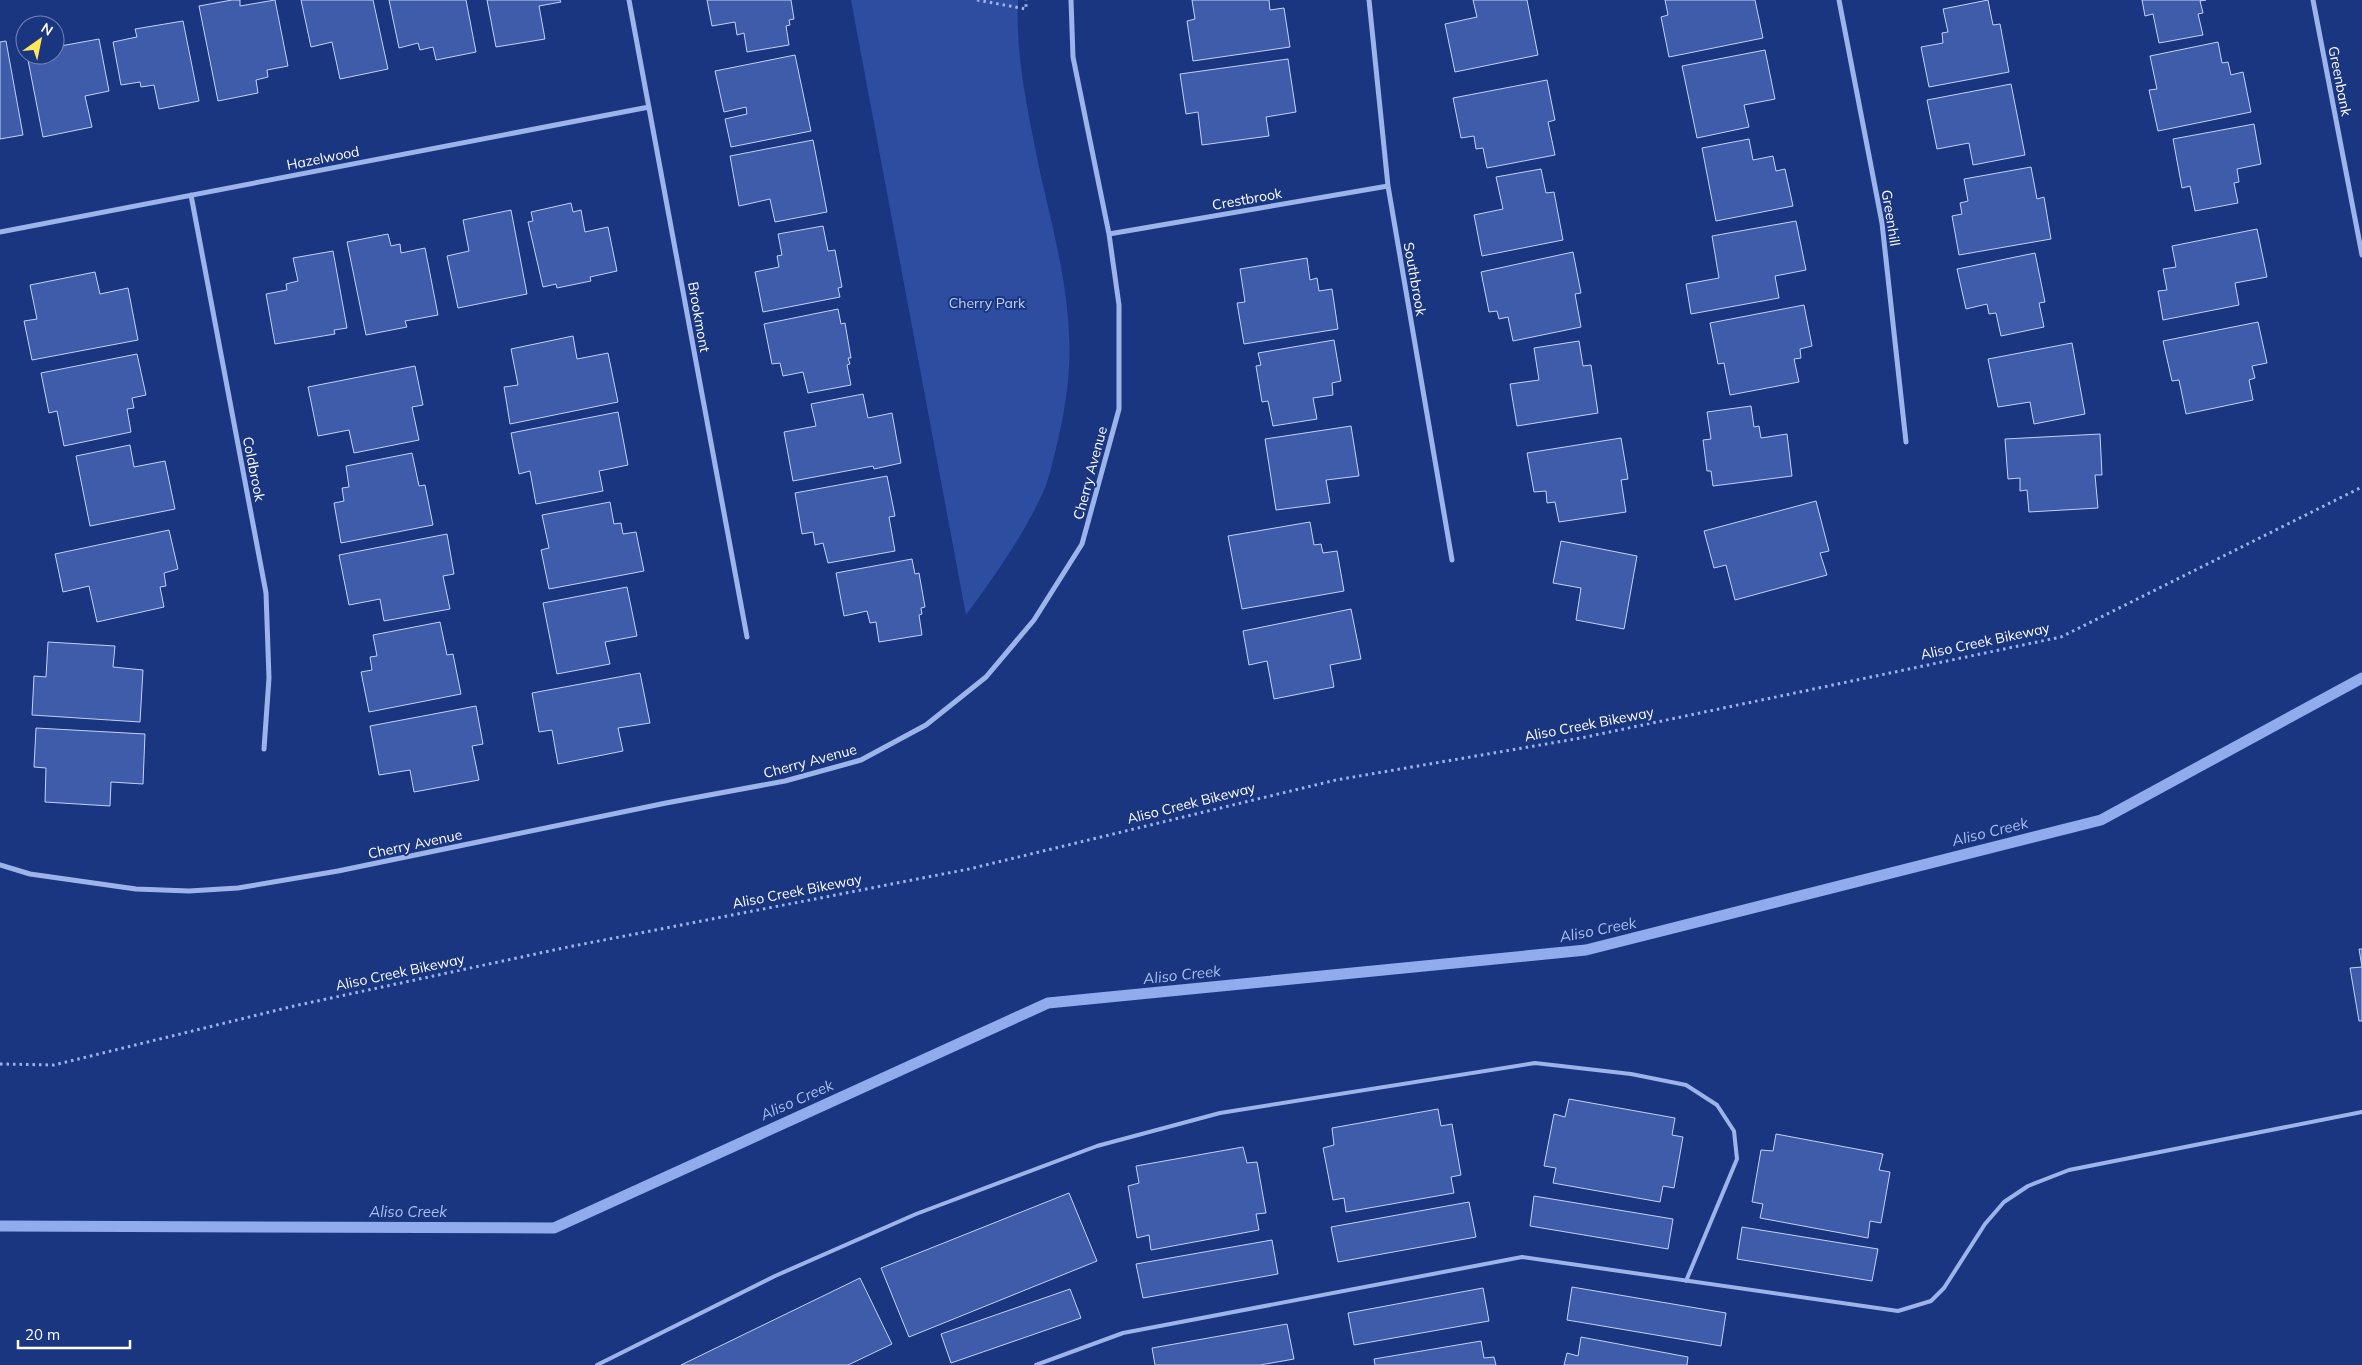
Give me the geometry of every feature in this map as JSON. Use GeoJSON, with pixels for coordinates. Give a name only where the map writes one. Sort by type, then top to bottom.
{"type":"FeatureCollection","features":[{"type":"Feature","properties":{"kind":"street","name":"Brookmont"},"geometry":{"type":"LineString","coordinates":[[629,0],[747,637]]}},
{"type":"Feature","properties":{"kind":"street","name":"Cherry Avenue"},"geometry":{"type":"LineString","coordinates":[[0,866],[30,874],[136,889],[190,891],[238,888],[338,871],[666,803],[785,781],[861,760],[926,726],[992,670],[1034,620],[1082,544],[1118,408],[1119,305],[1109,234],[1074,57],[1071,0]]}},
{"type":"Feature","properties":{"kind":"street","name":"Southbrook"},"geometry":{"type":"LineString","coordinates":[[1369,0],[1388,186],[1452,560]]}},
{"type":"Feature","properties":{"kind":"street","name":"Greenhill"},"geometry":{"type":"LineString","coordinates":[[1839,0],[1882,223],[1906,442]]}},
{"type":"Feature","properties":{"kind":"street","name":"Greenbank"},"geometry":{"type":"LineString","coordinates":[[2313,0],[2362,255]]}},
{"type":"Feature","properties":{"kind":"street","name":"Hazelwood"},"geometry":{"type":"LineString","coordinates":[[0,232],[649,107]]}},
{"type":"Feature","properties":{"kind":"street","name":"Crestbrook"},"geometry":{"type":"LineString","coordinates":[[1109,234],[1388,186]]}},
{"type":"Feature","properties":{"kind":"street","name":"Coldbrook"},"geometry":{"type":"LineString","coordinates":[[191,195],[266,592],[269,678],[264,749]]}},
{"type":"Feature","properties":{"kind":"lane"},"geometry":{"type":"LineString","coordinates":[[597,1365],[775,1276],[916,1214],[1097,1146],[1220,1113],[1535,1063],[1632,1074],[1686,1084],[1717,1106],[1734,1131],[1737,1159],[1686,1281]]}},
{"type":"Feature","properties":{"kind":"lane"},"geometry":{"type":"LineString","coordinates":[[1036,1365],[1123,1333],[1522,1257],[1898,1311],[1931,1301],[1944,1288],[1985,1224],[2004,1202],[2028,1186],[2069,1170],[2362,1112]]}},
{"type":"Feature","properties":{"kind":"path"},"geometry":{"type":"LineString","coordinates":[[977,0],[1026,9],[1026,0]]}},
{"type":"Feature","properties":{"kind":"path","name":"Aliso Creek Bikeway"},"geometry":{"type":"LineString","coordinates":[[0,1064],[54,1065],[294,1006],[549,951],[969,869],[1336,780],[1581,738],[2062,637],[2362,487]]}},
{"type":"Feature","properties":{"kind":"green space","name":"Cherry Park"},"geometry":{"type":"Polygon","coordinates":[[[851,0],[1018,0],[1019,43],[1027,108],[1058,253],[1068,314],[1069,375],[1058,440],[1042,494],[1014,545],[966,615],[851,0]]]}},
{"type":"Feature","properties":{"kind":"building"},"geometry":{"type":"Polygon","coordinates":[[[240,0],[240,6],[275,0],[288,66],[267,70],[268,77],[256,80],[258,93],[218,101],[199,6],[240,0]]]}},
{"type":"Feature","properties":{"kind":"building"},"geometry":{"type":"Polygon","coordinates":[[[301,0],[373,0],[388,69],[340,79],[332,42],[311,47],[301,0]]]}},
{"type":"Feature","properties":{"kind":"building"},"geometry":{"type":"Polygon","coordinates":[[[389,0],[466,0],[476,52],[436,60],[433,47],[420,50],[418,43],[399,48],[389,0]]]}},
{"type":"Feature","properties":{"kind":"building"},"geometry":{"type":"Polygon","coordinates":[[[487,0],[560,0],[561,2],[539,6],[545,39],[496,47],[487,0]]]}},
{"type":"Feature","properties":{"kind":"building"},"geometry":{"type":"Polygon","coordinates":[[[707,0],[791,0],[794,19],[789,20],[790,25],[786,26],[789,45],[747,52],[744,33],[737,35],[735,22],[712,26],[707,0]]]}},
{"type":"Feature","properties":{"kind":"building"},"geometry":{"type":"Polygon","coordinates":[[[1192,0],[1269,0],[1270,10],[1284,8],[1290,47],[1193,61],[1187,21],[1195,19],[1192,0]]]}},
{"type":"Feature","properties":{"kind":"building"},"geometry":{"type":"Polygon","coordinates":[[[1473,0],[1527,0],[1538,55],[1455,72],[1445,24],[1477,17],[1473,0]]]}},
{"type":"Feature","properties":{"kind":"building"},"geometry":{"type":"Polygon","coordinates":[[[1665,0],[1755,0],[1763,38],[1669,57],[1661,17],[1668,15],[1665,0]]]}},
{"type":"Feature","properties":{"kind":"building"},"geometry":{"type":"Polygon","coordinates":[[[1988,0],[1993,25],[2000,24],[2009,72],[1929,87],[1921,47],[1943,43],[1942,33],[1948,32],[1943,9],[1988,0]]]}},
{"type":"Feature","properties":{"kind":"building"},"geometry":{"type":"Polygon","coordinates":[[[2142,0],[2206,0],[2200,1],[2203,13],[2198,14],[2203,35],[2159,43],[2153,14],[2145,16],[2142,0]]]}},
{"type":"Feature","properties":{"kind":"building"},"geometry":{"type":"Polygon","coordinates":[[[183,21],[199,101],[159,109],[154,85],[141,87],[140,82],[121,85],[113,42],[137,37],[135,29],[183,21]]]}},
{"type":"Feature","properties":{"kind":"building"},"geometry":{"type":"Polygon","coordinates":[[[99,39],[109,91],[85,96],[92,127],[43,137],[29,65],[65,65],[65,45],[99,39]]]}},
{"type":"Feature","properties":{"kind":"building"},"geometry":{"type":"Polygon","coordinates":[[[6,41],[23,135],[0,139],[0,42],[6,41]]]}},
{"type":"Feature","properties":{"kind":"building"},"geometry":{"type":"Polygon","coordinates":[[[2218,42],[2222,63],[2228,62],[2231,75],[2243,72],[2251,112],[2158,131],[2149,90],[2157,89],[2150,56],[2218,42]]]}},
{"type":"Feature","properties":{"kind":"building"},"geometry":{"type":"Polygon","coordinates":[[[1765,50],[1775,99],[1744,105],[1749,127],[1697,138],[1682,66],[1765,50]]]}},
{"type":"Feature","properties":{"kind":"building"},"geometry":{"type":"Polygon","coordinates":[[[795,55],[811,131],[731,147],[725,119],[747,114],[746,107],[724,112],[715,71],[795,55]]]}},
{"type":"Feature","properties":{"kind":"building"},"geometry":{"type":"Polygon","coordinates":[[[1288,59],[1296,112],[1266,117],[1269,136],[1202,145],[1198,112],[1186,114],[1180,74],[1288,59]]]}},
{"type":"Feature","properties":{"kind":"building"},"geometry":{"type":"Polygon","coordinates":[[[1547,80],[1555,120],[1548,122],[1555,155],[1487,168],[1483,148],[1476,149],[1474,136],[1461,138],[1453,98],[1547,80]]]}},
{"type":"Feature","properties":{"kind":"building"},"geometry":{"type":"Polygon","coordinates":[[[2011,84],[2025,155],[1973,165],[1969,143],[1937,149],[1927,100],[2011,84]]]}},
{"type":"Feature","properties":{"kind":"building"},"geometry":{"type":"Polygon","coordinates":[[[2254,124],[2261,164],[2237,169],[2239,182],[2234,183],[2238,203],[2195,211],[2190,186],[2182,188],[2173,139],[2254,124]]]}},
{"type":"Feature","properties":{"kind":"building"},"geometry":{"type":"Polygon","coordinates":[[[1749,139],[1753,160],[1773,156],[1776,171],[1785,169],[1793,206],[1716,221],[1702,148],[1749,139]]]}},
{"type":"Feature","properties":{"kind":"building"},"geometry":{"type":"Polygon","coordinates":[[[813,140],[827,212],[775,222],[770,199],[739,206],[730,156],[813,140]]]}},
{"type":"Feature","properties":{"kind":"building"},"geometry":{"type":"Polygon","coordinates":[[[2031,167],[2037,199],[2044,197],[2051,239],[1959,255],[1952,216],[1962,214],[1960,203],[1968,201],[1964,179],[2031,167]]]}},
{"type":"Feature","properties":{"kind":"building"},"geometry":{"type":"Polygon","coordinates":[[[1541,169],[1546,193],[1554,192],[1563,240],[1482,256],[1474,215],[1503,209],[1496,177],[1541,169]]]}},
{"type":"Feature","properties":{"kind":"building"},"geometry":{"type":"Polygon","coordinates":[[[571,203],[573,212],[581,210],[585,232],[608,227],[617,271],[590,277],[591,281],[557,288],[556,284],[543,287],[528,222],[533,221],[531,212],[571,203]]]}},
{"type":"Feature","properties":{"kind":"building"},"geometry":{"type":"Polygon","coordinates":[[[511,210],[527,294],[458,308],[447,256],[469,251],[463,220],[511,210]]]}},
{"type":"Feature","properties":{"kind":"building"},"geometry":{"type":"Polygon","coordinates":[[[1796,221],[1806,270],[1775,276],[1779,298],[1691,314],[1686,284],[1719,278],[1712,236],[1796,221]]]}},
{"type":"Feature","properties":{"kind":"building"},"geometry":{"type":"Polygon","coordinates":[[[823,226],[828,251],[835,250],[842,287],[838,288],[840,297],[763,312],[755,272],[779,267],[777,256],[782,255],[778,234],[823,226]]]}},
{"type":"Feature","properties":{"kind":"building"},"geometry":{"type":"Polygon","coordinates":[[[2257,229],[2267,277],[2235,283],[2239,305],[2163,320],[2158,291],[2167,290],[2163,269],[2176,267],[2172,246],[2257,229]]]}},
{"type":"Feature","properties":{"kind":"building"},"geometry":{"type":"Polygon","coordinates":[[[388,234],[391,246],[400,244],[401,253],[425,248],[438,315],[405,321],[407,327],[366,335],[347,242],[388,234]]]}},
{"type":"Feature","properties":{"kind":"building"},"geometry":{"type":"Polygon","coordinates":[[[333,251],[347,328],[334,330],[335,334],[275,344],[266,294],[287,290],[286,284],[298,281],[293,258],[333,251]]]}},
{"type":"Feature","properties":{"kind":"building"},"geometry":{"type":"Polygon","coordinates":[[[1573,252],[1581,293],[1575,294],[1581,327],[1513,341],[1508,317],[1499,319],[1497,311],[1489,312],[1481,272],[1573,252]]]}},
{"type":"Feature","properties":{"kind":"building"},"geometry":{"type":"Polygon","coordinates":[[[2035,253],[2045,302],[2039,303],[2044,327],[2001,336],[1996,313],[1989,314],[1987,304],[1966,309],[1957,269],[2035,253]]]}},
{"type":"Feature","properties":{"kind":"building"},"geometry":{"type":"Polygon","coordinates":[[[1307,258],[1310,280],[1317,278],[1319,291],[1332,289],[1338,329],[1244,344],[1237,303],[1245,302],[1240,269],[1307,258]]]}},
{"type":"Feature","properties":{"kind":"building"},"geometry":{"type":"Polygon","coordinates":[[[95,272],[100,294],[128,288],[138,340],[32,360],[24,321],[37,319],[30,285],[95,272]]]}},
{"type":"Feature","properties":{"kind":"building"},"geometry":{"type":"Polygon","coordinates":[[[1804,305],[1812,346],[1800,349],[1801,358],[1794,359],[1799,382],[1730,395],[1724,363],[1718,364],[1710,323],[1804,305]]]}},
{"type":"Feature","properties":{"kind":"building"},"geometry":{"type":"Polygon","coordinates":[[[838,309],[841,324],[845,323],[851,358],[848,358],[850,364],[847,365],[851,385],[808,393],[803,372],[783,376],[780,363],[772,364],[764,324],[838,309]]]}},
{"type":"Feature","properties":{"kind":"building"},"geometry":{"type":"Polygon","coordinates":[[[2258,322],[2267,363],[2252,366],[2255,378],[2249,380],[2253,400],[2186,414],[2179,380],[2172,381],[2163,341],[2258,322]]]}},
{"type":"Feature","properties":{"kind":"building"},"geometry":{"type":"Polygon","coordinates":[[[573,336],[577,359],[608,353],[618,402],[510,424],[504,387],[518,385],[511,349],[573,336]]]}},
{"type":"Feature","properties":{"kind":"building"},"geometry":{"type":"Polygon","coordinates":[[[1334,340],[1341,381],[1332,383],[1333,395],[1313,398],[1317,419],[1273,426],[1268,401],[1262,402],[1256,366],[1261,365],[1258,353],[1334,340]]]}},
{"type":"Feature","properties":{"kind":"building"},"geometry":{"type":"Polygon","coordinates":[[[1579,341],[1583,366],[1591,365],[1598,413],[1517,426],[1510,384],[1539,380],[1534,348],[1579,341]]]}},
{"type":"Feature","properties":{"kind":"building"},"geometry":{"type":"Polygon","coordinates":[[[2072,343],[2085,414],[2034,424],[2030,402],[1998,407],[1988,359],[2072,343]]]}},
{"type":"Feature","properties":{"kind":"building"},"geometry":{"type":"Polygon","coordinates":[[[137,354],[146,395],[132,398],[134,408],[127,409],[131,432],[64,446],[57,411],[49,413],[41,373],[137,354]]]}},
{"type":"Feature","properties":{"kind":"building"},"geometry":{"type":"Polygon","coordinates":[[[415,366],[423,405],[412,407],[419,440],[354,453],[349,430],[318,436],[308,387],[415,366]]]}},
{"type":"Feature","properties":{"kind":"building"},"geometry":{"type":"Polygon","coordinates":[[[863,394],[868,418],[892,413],[901,463],[874,469],[873,466],[793,481],[784,432],[816,426],[811,404],[863,394]]]}},
{"type":"Feature","properties":{"kind":"building"},"geometry":{"type":"Polygon","coordinates":[[[1751,406],[1754,427],[1759,426],[1761,438],[1787,434],[1792,476],[1713,486],[1711,471],[1707,471],[1703,440],[1711,439],[1707,412],[1751,406]]]}},
{"type":"Feature","properties":{"kind":"building"},"geometry":{"type":"Polygon","coordinates":[[[618,412],[628,465],[599,471],[603,491],[536,504],[530,471],[519,474],[511,433],[618,412]]]}},
{"type":"Feature","properties":{"kind":"building"},"geometry":{"type":"Polygon","coordinates":[[[1351,426],[1359,476],[1326,480],[1330,503],[1276,510],[1265,439],[1351,426]]]}},
{"type":"Feature","properties":{"kind":"building"},"geometry":{"type":"Polygon","coordinates":[[[2100,434],[2102,475],[2095,475],[2098,508],[2029,512],[2027,490],[2020,491],[2020,478],[2008,479],[2005,439],[2100,434]]]}},
{"type":"Feature","properties":{"kind":"building"},"geometry":{"type":"Polygon","coordinates":[[[1621,438],[1628,479],[1621,480],[1626,512],[1559,522],[1555,502],[1547,503],[1546,491],[1534,492],[1527,453],[1621,438]]]}},
{"type":"Feature","properties":{"kind":"building"},"geometry":{"type":"Polygon","coordinates":[[[130,445],[134,467],[165,461],[175,509],[90,526],[76,456],[130,445]]]}},
{"type":"Feature","properties":{"kind":"building"},"geometry":{"type":"Polygon","coordinates":[[[412,453],[419,486],[425,485],[433,525],[341,543],[334,503],[344,501],[342,488],[349,487],[346,466],[412,453]]]}},
{"type":"Feature","properties":{"kind":"building"},"geometry":{"type":"Polygon","coordinates":[[[887,476],[895,516],[889,517],[895,551],[828,563],[823,543],[815,545],[813,532],[802,534],[795,493],[887,476]]]}},
{"type":"Feature","properties":{"kind":"building"},"geometry":{"type":"Polygon","coordinates":[[[1816,501],[1829,551],[1820,553],[1827,575],[1735,600],[1726,565],[1714,568],[1704,531],[1816,501]]]}},
{"type":"Feature","properties":{"kind":"building"},"geometry":{"type":"Polygon","coordinates":[[[610,502],[614,524],[621,523],[623,534],[636,532],[644,571],[549,589],[541,550],[549,548],[542,515],[610,502]]]}},
{"type":"Feature","properties":{"kind":"building"},"geometry":{"type":"Polygon","coordinates":[[[1310,522],[1314,545],[1321,544],[1323,553],[1337,551],[1344,591],[1242,609],[1228,536],[1310,522]]]}},
{"type":"Feature","properties":{"kind":"building"},"geometry":{"type":"Polygon","coordinates":[[[169,530],[178,569],[164,573],[166,586],[160,587],[164,607],[97,622],[89,586],[63,592],[55,554],[169,530]]]}},
{"type":"Feature","properties":{"kind":"building"},"geometry":{"type":"Polygon","coordinates":[[[447,534],[454,574],[443,576],[450,609],[384,621],[380,599],[349,605],[339,555],[447,534]]]}},
{"type":"Feature","properties":{"kind":"building"},"geometry":{"type":"Polygon","coordinates":[[[1561,541],[1637,556],[1624,629],[1576,620],[1581,588],[1553,583],[1561,541]]]}},
{"type":"Feature","properties":{"kind":"building"},"geometry":{"type":"Polygon","coordinates":[[[912,559],[915,574],[919,573],[925,607],[921,608],[922,614],[919,615],[922,635],[879,642],[876,622],[870,623],[867,611],[844,616],[836,573],[912,559]]]}},
{"type":"Feature","properties":{"kind":"building"},"geometry":{"type":"Polygon","coordinates":[[[627,587],[637,636],[605,642],[610,664],[557,674],[543,603],[627,587]]]}},
{"type":"Feature","properties":{"kind":"building"},"geometry":{"type":"Polygon","coordinates":[[[1351,609],[1361,659],[1330,665],[1334,687],[1274,699],[1267,661],[1249,665],[1243,631],[1351,609]]]}},
{"type":"Feature","properties":{"kind":"building"},"geometry":{"type":"Polygon","coordinates":[[[440,622],[447,655],[453,654],[461,694],[369,712],[361,672],[372,670],[370,657],[377,656],[373,635],[440,622]]]}},
{"type":"Feature","properties":{"kind":"building"},"geometry":{"type":"Polygon","coordinates":[[[48,642],[115,646],[113,667],[143,670],[140,722],[32,715],[34,676],[46,677],[48,642]]]}},
{"type":"Feature","properties":{"kind":"building"},"geometry":{"type":"Polygon","coordinates":[[[640,673],[650,723],[618,728],[623,751],[558,764],[552,730],[539,732],[532,693],[640,673]]]}},
{"type":"Feature","properties":{"kind":"building"},"geometry":{"type":"Polygon","coordinates":[[[476,706],[483,744],[472,746],[479,780],[414,792],[410,770],[379,775],[370,726],[476,706]]]}},
{"type":"Feature","properties":{"kind":"building"},"geometry":{"type":"Polygon","coordinates":[[[36,728],[145,734],[143,784],[111,782],[110,806],[45,802],[46,768],[34,767],[36,728]]]}},
{"type":"Feature","properties":{"kind":"building"},"geometry":{"type":"Polygon","coordinates":[[[2359,949],[2362,949],[2362,967],[2359,949]]]}},
{"type":"Feature","properties":{"kind":"building"},"geometry":{"type":"Polygon","coordinates":[[[2362,967],[2362,1021],[2359,1021],[2350,968],[2362,967]]]}},
{"type":"Feature","properties":{"kind":"building"},"geometry":{"type":"Polygon","coordinates":[[[1569,1099],[1675,1118],[1672,1135],[1683,1137],[1674,1188],[1663,1186],[1660,1202],[1553,1183],[1556,1168],[1544,1166],[1554,1114],[1565,1117],[1569,1099]]]}},
{"type":"Feature","properties":{"kind":"building"},"geometry":{"type":"Polygon","coordinates":[[[1438,1109],[1441,1126],[1452,1124],[1461,1175],[1451,1177],[1454,1193],[1346,1212],[1344,1198],[1333,1200],[1323,1148],[1334,1145],[1332,1128],[1438,1109]]]}},
{"type":"Feature","properties":{"kind":"building"},"geometry":{"type":"Polygon","coordinates":[[[1776,1134],[1883,1154],[1879,1170],[1890,1172],[1881,1223],[1870,1221],[1868,1238],[1760,1218],[1763,1204],[1752,1202],[1761,1150],[1773,1151],[1776,1134]]]}},
{"type":"Feature","properties":{"kind":"building"},"geometry":{"type":"Polygon","coordinates":[[[1243,1147],[1247,1163],[1257,1162],[1266,1213],[1256,1214],[1259,1230],[1151,1250],[1149,1235],[1137,1238],[1128,1186],[1139,1183],[1136,1166],[1243,1147]]]}},
{"type":"Feature","properties":{"kind":"building"},"geometry":{"type":"Polygon","coordinates":[[[1069,1193],[1097,1261],[909,1337],[881,1268],[1069,1193]]]}},
{"type":"Feature","properties":{"kind":"building"},"geometry":{"type":"Polygon","coordinates":[[[1534,1196],[1673,1219],[1668,1249],[1530,1226],[1534,1196]]]}},
{"type":"Feature","properties":{"kind":"building"},"geometry":{"type":"Polygon","coordinates":[[[1469,1202],[1476,1237],[1338,1262],[1331,1227],[1469,1202]]]}},
{"type":"Feature","properties":{"kind":"building"},"geometry":{"type":"Polygon","coordinates":[[[1742,1227],[1878,1249],[1872,1281],[1737,1259],[1742,1227]]]}},
{"type":"Feature","properties":{"kind":"building"},"geometry":{"type":"Polygon","coordinates":[[[1272,1240],[1278,1274],[1143,1298],[1136,1264],[1272,1240]]]}},
{"type":"Feature","properties":{"kind":"building"},"geometry":{"type":"Polygon","coordinates":[[[860,1278],[892,1344],[848,1365],[681,1365],[860,1278]]]}},
{"type":"Feature","properties":{"kind":"building"},"geometry":{"type":"Polygon","coordinates":[[[1572,1287],[1726,1313],[1721,1346],[1567,1320],[1572,1287]]]}},
{"type":"Feature","properties":{"kind":"building"},"geometry":{"type":"Polygon","coordinates":[[[1483,1288],[1489,1321],[1354,1345],[1348,1313],[1483,1288]]]}},
{"type":"Feature","properties":{"kind":"building"},"geometry":{"type":"Polygon","coordinates":[[[1070,1289],[1081,1318],[951,1363],[941,1334],[1070,1289]]]}},
{"type":"Feature","properties":{"kind":"building"},"geometry":{"type":"Polygon","coordinates":[[[1287,1324],[1294,1359],[1260,1365],[1155,1365],[1152,1348],[1287,1324]]]}},
{"type":"Feature","properties":{"kind":"building"},"geometry":{"type":"Polygon","coordinates":[[[1581,1337],[1688,1357],[1687,1365],[1564,1365],[1567,1353],[1578,1356],[1581,1337]]]}},
{"type":"Feature","properties":{"kind":"building"},"geometry":{"type":"Polygon","coordinates":[[[1481,1341],[1484,1358],[1494,1357],[1496,1365],[1375,1365],[1374,1359],[1481,1341]]]}},
{"type":"Feature","properties":{"kind":"waterway","name":"Aliso Creek"},"geometry":{"type":"LineString","coordinates":[[0,1226],[554,1228],[1048,1003],[1586,950],[2101,820],[2362,678]]}}]}
